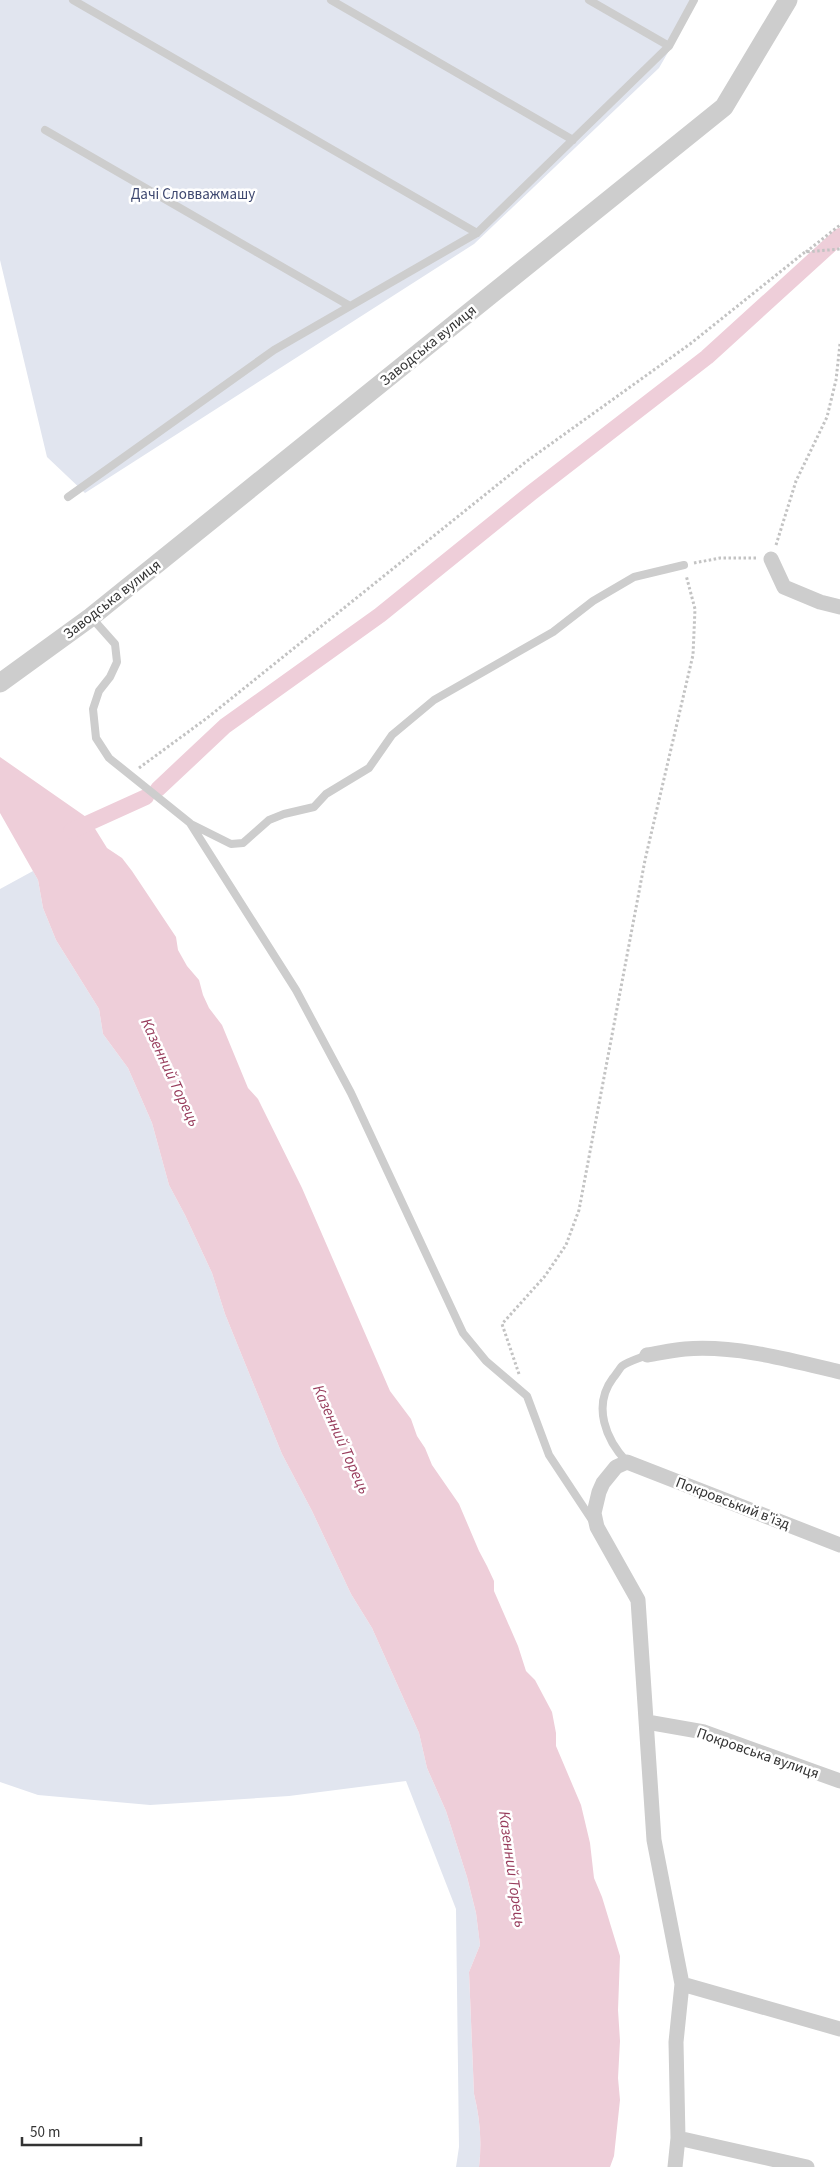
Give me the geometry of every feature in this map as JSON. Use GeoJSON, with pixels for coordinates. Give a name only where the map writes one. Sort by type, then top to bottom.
{"type":"FeatureCollection","features":[{"type":"Feature","properties":{"kind":"street","name":"Заводська вулиця"},"geometry":{"type":"LineString","coordinates":[[0,683],[91,617],[724,106],[788,0]]}},
{"type":"Feature","properties":{"kind":"street"},"geometry":{"type":"LineString","coordinates":[[772,559],[784,587],[820,602],[840,607]]}},
{"type":"Feature","properties":{"kind":"street"},"geometry":{"type":"LineString","coordinates":[[647,1355],[686,1349],[726,1350],[776,1356],[840,1372]]}},
{"type":"Feature","properties":{"kind":"street"},"geometry":{"type":"LineString","coordinates":[[627,1462],[616,1467],[610,1474],[599,1492],[594,1513],[597,1527],[638,1600],[654,1840],[682,1984],[676,2042],[678,2138],[675,2167]]}},
{"type":"Feature","properties":{"kind":"street","name":"Покровський в'їзд"},"geometry":{"type":"LineString","coordinates":[[627,1462],[840,1544]]}},
{"type":"Feature","properties":{"kind":"street","name":"Покровська вулиця"},"geometry":{"type":"LineString","coordinates":[[647,1722],[704,1732],[840,1781]]}},
{"type":"Feature","properties":{"kind":"street"},"geometry":{"type":"LineString","coordinates":[[682,1984],[840,2029]]}},
{"type":"Feature","properties":{"kind":"street"},"geometry":{"type":"LineString","coordinates":[[678,2138],[807,2167]]}},
{"type":"Feature","properties":{"kind":"lane"},"geometry":{"type":"LineString","coordinates":[[73,0],[477,233]]}},
{"type":"Feature","properties":{"kind":"lane"},"geometry":{"type":"LineString","coordinates":[[331,0],[573,140]]}},
{"type":"Feature","properties":{"kind":"lane"},"geometry":{"type":"LineString","coordinates":[[589,0],[669,46]]}},
{"type":"Feature","properties":{"kind":"lane"},"geometry":{"type":"LineString","coordinates":[[68,497],[274,350],[477,233],[669,46],[694,0]]}},
{"type":"Feature","properties":{"kind":"lane"},"geometry":{"type":"LineString","coordinates":[[45,130],[350,306]]}},
{"type":"Feature","properties":{"kind":"lane"},"geometry":{"type":"LineString","coordinates":[[91,617],[115,644],[117,662],[110,677],[99,691],[93,709],[96,738],[109,758],[190,823],[231,844],[243,843],[269,820],[284,814],[314,807],[326,794],[369,768],[392,735],[434,700],[552,632],[593,601],[634,577],[684,565]]}},
{"type":"Feature","properties":{"kind":"lane"},"geometry":{"type":"LineString","coordinates":[[190,823],[296,990],[351,1093],[464,1333],[486,1361],[527,1396],[549,1455],[597,1527]]}},
{"type":"Feature","properties":{"kind":"lane"},"geometry":{"type":"LineString","coordinates":[[627,1462],[610,1440],[604,1423],[602,1400],[609,1383],[622,1366],[647,1355]]}},
{"type":"Feature","properties":{"kind":"path"},"geometry":{"type":"LineString","coordinates":[[131,774],[207,718],[527,461],[690,344],[840,225]]}},
{"type":"Feature","properties":{"kind":"path"},"geometry":{"type":"LineString","coordinates":[[805,252],[840,249]]}},
{"type":"Feature","properties":{"kind":"path"},"geometry":{"type":"LineString","coordinates":[[527,1396],[502,1324],[545,1276],[566,1245],[579,1210],[645,860],[693,655],[695,609],[684,565],[720,558],[772,559],[796,481],[827,417],[836,380],[840,344]]}},
{"type":"Feature","properties":{"kind":"green space","name":"Дачі Словважмашу"},"geometry":{"type":"Polygon","coordinates":[[[0,0],[698,0],[659,68],[474,244],[85,493],[47,457],[0,260],[0,0]]]}},
{"type":"Feature","properties":{"kind":"green space"},"geometry":{"type":"Polygon","coordinates":[[[33,871],[38,880],[43,908],[56,940],[99,1009],[103,1034],[128,1068],[152,1123],[169,1185],[212,1273],[225,1314],[282,1454],[312,1511],[351,1594],[372,1628],[419,1733],[427,1768],[446,1811],[467,1877],[476,1913],[480,1945],[469,1972],[474,2094],[480,2130],[479,2167],[456,2167],[459,2147],[456,1909],[406,1781],[289,1796],[150,1805],[38,1795],[0,1782],[0,889],[33,871]]]}},
{"type":"Feature","properties":{"kind":"water","name":"Казенний Торець"},"geometry":{"type":"Polygon","coordinates":[[[0,757],[89,819],[107,848],[122,858],[132,871],[176,937],[178,950],[187,966],[199,980],[203,995],[209,1008],[222,1025],[248,1088],[258,1099],[302,1188],[390,1391],[411,1419],[417,1436],[425,1448],[432,1465],[459,1504],[494,1581],[494,1591],[518,1646],[526,1671],[535,1680],[552,1712],[556,1733],[556,1746],[581,1805],[590,1843],[594,1878],[602,1897],[620,1956],[618,2078],[620,2100],[614,2156],[610,2167],[479,2167],[480,2130],[474,2094],[469,1972],[480,1945],[476,1913],[467,1877],[446,1811],[427,1768],[419,1733],[372,1628],[351,1594],[312,1511],[282,1454],[225,1314],[212,1273],[169,1185],[152,1123],[128,1068],[103,1034],[99,1009],[56,940],[43,908],[38,880],[0,813],[0,757]]]}},
{"type":"Feature","properties":{"kind":"waterway"},"geometry":{"type":"LineString","coordinates":[[158,789],[225,726],[380,615],[531,493],[707,357],[840,236]]}},
{"type":"Feature","properties":{"kind":"waterway"},"geometry":{"type":"LineString","coordinates":[[71,831],[146,797]]}}]}
